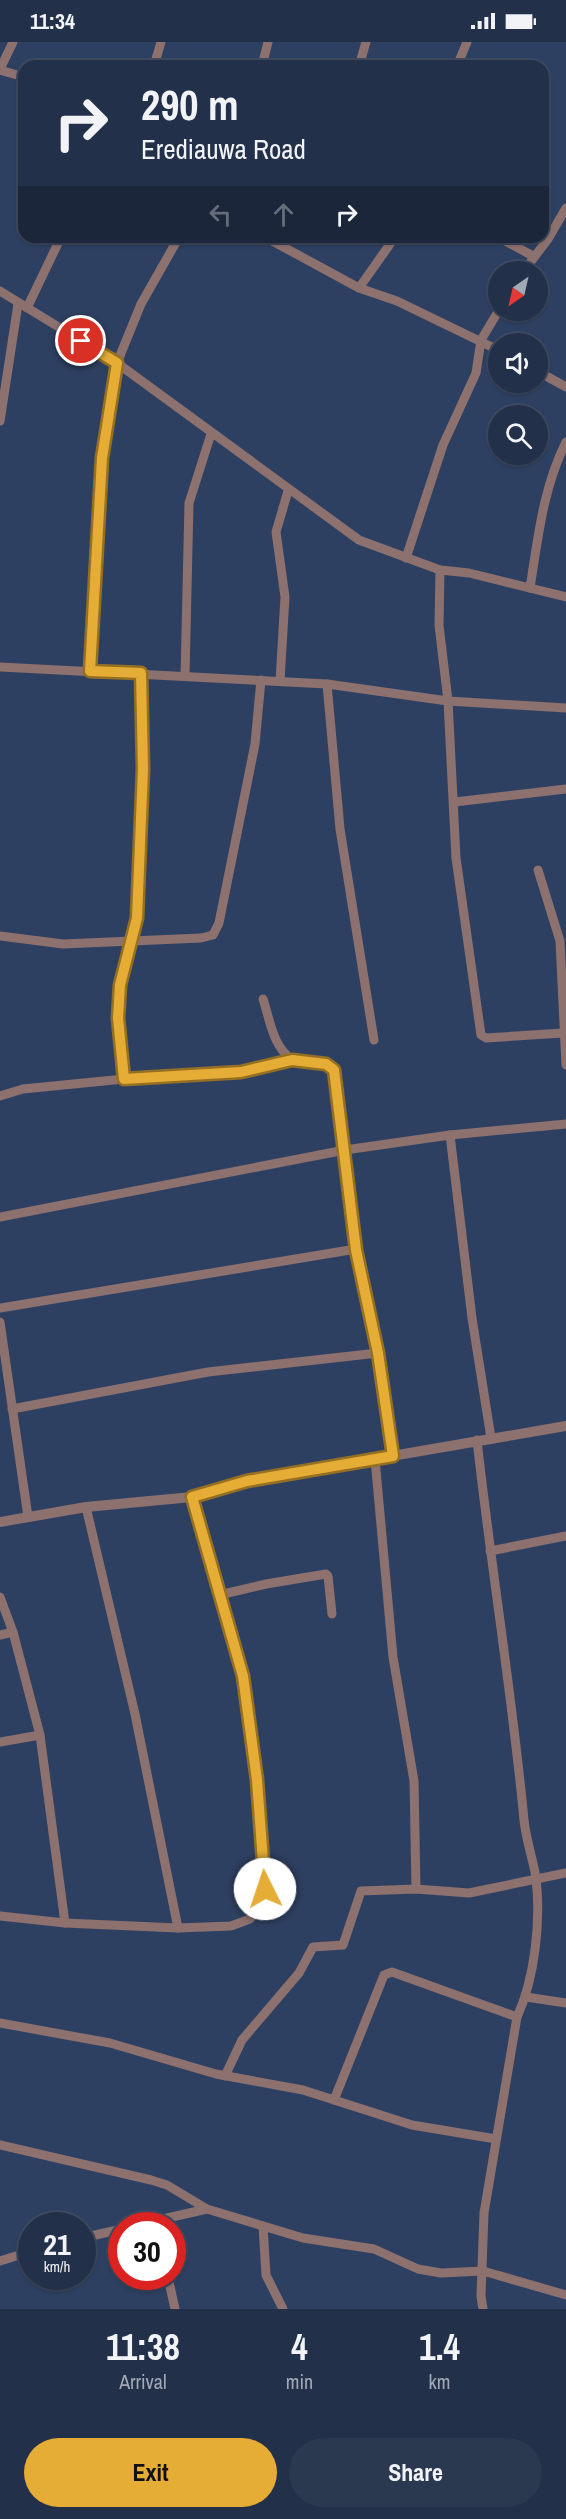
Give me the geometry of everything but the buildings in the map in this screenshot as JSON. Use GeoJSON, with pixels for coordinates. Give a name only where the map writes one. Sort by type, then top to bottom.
{"type":"FeatureCollection","features":[{"type":"Feature","properties":{"kind":"street"},"geometry":{"type":"LineString","coordinates":[[13,42],[0,70],[18,75]]}},
{"type":"Feature","properties":{"kind":"street"},"geometry":{"type":"LineString","coordinates":[[156,60],[160,42]]}},
{"type":"Feature","properties":{"kind":"street"},"geometry":{"type":"LineString","coordinates":[[264,60],[268,42]]}},
{"type":"Feature","properties":{"kind":"street"},"geometry":{"type":"LineString","coordinates":[[361,60],[366,42]]}},
{"type":"Feature","properties":{"kind":"street"},"geometry":{"type":"LineString","coordinates":[[460,60],[467,42]]}},
{"type":"Feature","properties":{"kind":"street"},"geometry":{"type":"LineString","coordinates":[[549,237],[566,208]]}},
{"type":"Feature","properties":{"kind":"street"},"geometry":{"type":"LineString","coordinates":[[0,421],[23,306],[58,243]]}},
{"type":"Feature","properties":{"kind":"street"},"geometry":{"type":"LineString","coordinates":[[90,671],[102,458],[117,363],[141,304],[176,243]]}},
{"type":"Feature","properties":{"kind":"street"},"geometry":{"type":"LineString","coordinates":[[285,243],[359,288],[398,301],[488,344]]}},
{"type":"Feature","properties":{"kind":"street"},"geometry":{"type":"LineString","coordinates":[[359,288],[391,243]]}},
{"type":"Feature","properties":{"kind":"street"},"geometry":{"type":"LineString","coordinates":[[509,243],[533,256]]}},
{"type":"Feature","properties":{"kind":"street"},"geometry":{"type":"LineString","coordinates":[[530,261],[544,243]]}},
{"type":"Feature","properties":{"kind":"street"},"geometry":{"type":"LineString","coordinates":[[0,291],[117,363],[288,491],[359,540],[440,570],[469,573],[566,597]]}},
{"type":"Feature","properties":{"kind":"street"},"geometry":{"type":"LineString","coordinates":[[406,558],[443,445],[476,372],[481,340],[492,321]]}},
{"type":"Feature","properties":{"kind":"street"},"geometry":{"type":"LineString","coordinates":[[548,376],[565,384]]}},
{"type":"Feature","properties":{"kind":"street"},"geometry":{"type":"LineString","coordinates":[[185,676],[189,503],[211,434]]}},
{"type":"Feature","properties":{"kind":"street"},"geometry":{"type":"LineString","coordinates":[[530,588],[552,471],[566,442]]}},
{"type":"Feature","properties":{"kind":"street"},"geometry":{"type":"LineString","coordinates":[[280,681],[285,597],[276,532],[288,491]]}},
{"type":"Feature","properties":{"kind":"street"},"geometry":{"type":"LineString","coordinates":[[440,570],[439,626],[448,701],[455,802],[456,858],[481,1035],[486,1038],[564,1039]]}},
{"type":"Feature","properties":{"kind":"street"},"geometry":{"type":"LineString","coordinates":[[0,667],[327,684],[448,701],[566,708]]}},
{"type":"Feature","properties":{"kind":"street"},"geometry":{"type":"LineString","coordinates":[[124,1079],[118,1018],[120,985],[137,918],[143,769],[141,673]]}},
{"type":"Feature","properties":{"kind":"street"},"geometry":{"type":"LineString","coordinates":[[0,936],[63,944],[201,938],[213,935],[216,930],[255,744],[261,681]]}},
{"type":"Feature","properties":{"kind":"street"},"geometry":{"type":"LineString","coordinates":[[327,684],[340,830],[374,1040]]}},
{"type":"Feature","properties":{"kind":"street"},"geometry":{"type":"LineString","coordinates":[[455,802],[566,789]]}},
{"type":"Feature","properties":{"kind":"street"},"geometry":{"type":"LineString","coordinates":[[538,870],[563,941],[566,1065]]}},
{"type":"Feature","properties":{"kind":"street"},"geometry":{"type":"LineString","coordinates":[[263,999],[278,1046],[284,1055],[292,1060]]}},
{"type":"Feature","properties":{"kind":"street"},"geometry":{"type":"LineString","coordinates":[[0,1096],[23,1089],[124,1079],[241,1072],[292,1060],[326,1064],[334,1070],[356,1250],[378,1353],[393,1456]]}},
{"type":"Feature","properties":{"kind":"street"},"geometry":{"type":"LineString","coordinates":[[0,1217],[345,1150],[450,1135],[566,1124]]}},
{"type":"Feature","properties":{"kind":"street"},"geometry":{"type":"LineString","coordinates":[[450,1135],[472,1318],[491,1438]]}},
{"type":"Feature","properties":{"kind":"street"},"geometry":{"type":"LineString","coordinates":[[0,1308],[356,1250]]}},
{"type":"Feature","properties":{"kind":"street"},"geometry":{"type":"LineString","coordinates":[[0,1322],[4,1372],[12,1409],[28,1517]]}},
{"type":"Feature","properties":{"kind":"street"},"geometry":{"type":"LineString","coordinates":[[12,1409],[208,1372],[378,1353]]}},
{"type":"Feature","properties":{"kind":"street"},"geometry":{"type":"LineString","coordinates":[[0,1522],[86,1507],[192,1497],[247,1481],[566,1426]]}},
{"type":"Feature","properties":{"kind":"street"},"geometry":{"type":"LineString","coordinates":[[477,1440],[490,1551],[520,1760],[525,1823],[536,1880],[536,1947],[526,1997],[517,2017],[484,2213],[481,2296],[483,2309]]}},
{"type":"Feature","properties":{"kind":"street"},"geometry":{"type":"LineString","coordinates":[[375,1459],[393,1657],[414,1781],[416,1889]]}},
{"type":"Feature","properties":{"kind":"street"},"geometry":{"type":"LineString","coordinates":[[0,1916],[65,1923],[178,1928],[231,1926],[250,1919],[265,1889],[257,1780],[243,1676],[192,1497]]}},
{"type":"Feature","properties":{"kind":"street"},"geometry":{"type":"LineString","coordinates":[[86,1507],[135,1714],[178,1928]]}},
{"type":"Feature","properties":{"kind":"street"},"geometry":{"type":"LineString","coordinates":[[490,1551],[566,1536]]}},
{"type":"Feature","properties":{"kind":"street"},"geometry":{"type":"LineString","coordinates":[[219,1595],[326,1574],[332,1614]]}},
{"type":"Feature","properties":{"kind":"street"},"geometry":{"type":"LineString","coordinates":[[0,1597],[13,1632],[40,1736],[65,1923]]}},
{"type":"Feature","properties":{"kind":"street"},"geometry":{"type":"LineString","coordinates":[[0,1635],[13,1632]]}},
{"type":"Feature","properties":{"kind":"street"},"geometry":{"type":"LineString","coordinates":[[0,1742],[40,1736]]}},
{"type":"Feature","properties":{"kind":"street"},"geometry":{"type":"LineString","coordinates":[[225,2076],[242,2040],[299,1973],[313,1947],[343,1945],[361,1891],[416,1889],[469,1893],[566,1873]]}},
{"type":"Feature","properties":{"kind":"street"},"geometry":{"type":"LineString","coordinates":[[334,2100],[384,1975],[392,1972],[517,2017]]}},
{"type":"Feature","properties":{"kind":"street"},"geometry":{"type":"LineString","coordinates":[[526,1997],[566,2003]]}},
{"type":"Feature","properties":{"kind":"street"},"geometry":{"type":"LineString","coordinates":[[0,2023],[110,2043],[225,2076],[303,2090],[412,2125],[496,2139]]}},
{"type":"Feature","properties":{"kind":"street"},"geometry":{"type":"LineString","coordinates":[[0,2145],[151,2180],[167,2186],[207,2210],[303,2238],[374,2249],[418,2270],[441,2273],[483,2271],[566,2295]]}},
{"type":"Feature","properties":{"kind":"street"},"geometry":{"type":"LineString","coordinates":[[186,2215],[207,2210]]}},
{"type":"Feature","properties":{"kind":"street"},"geometry":{"type":"LineString","coordinates":[[263,2226],[266,2275],[283,2309]]}},
{"type":"Feature","properties":{"kind":"street"},"geometry":{"type":"LineString","coordinates":[[0,2261],[18,2255]]}},
{"type":"Feature","properties":{"kind":"street"},"geometry":{"type":"LineString","coordinates":[[171,2290],[175,2309]]}},
{"type":"Feature","properties":{"kind":"route"},"geometry":{"type":"LineString","coordinates":[[81,341],[117,363],[102,458],[90,671],[141,673],[143,769],[137,863],[137,918],[120,985],[118,1018],[124,1079],[241,1072],[292,1060],[326,1064],[334,1070],[356,1250],[378,1353],[393,1456],[247,1481],[192,1497],[243,1676],[257,1780],[265,1889]]}}]}
